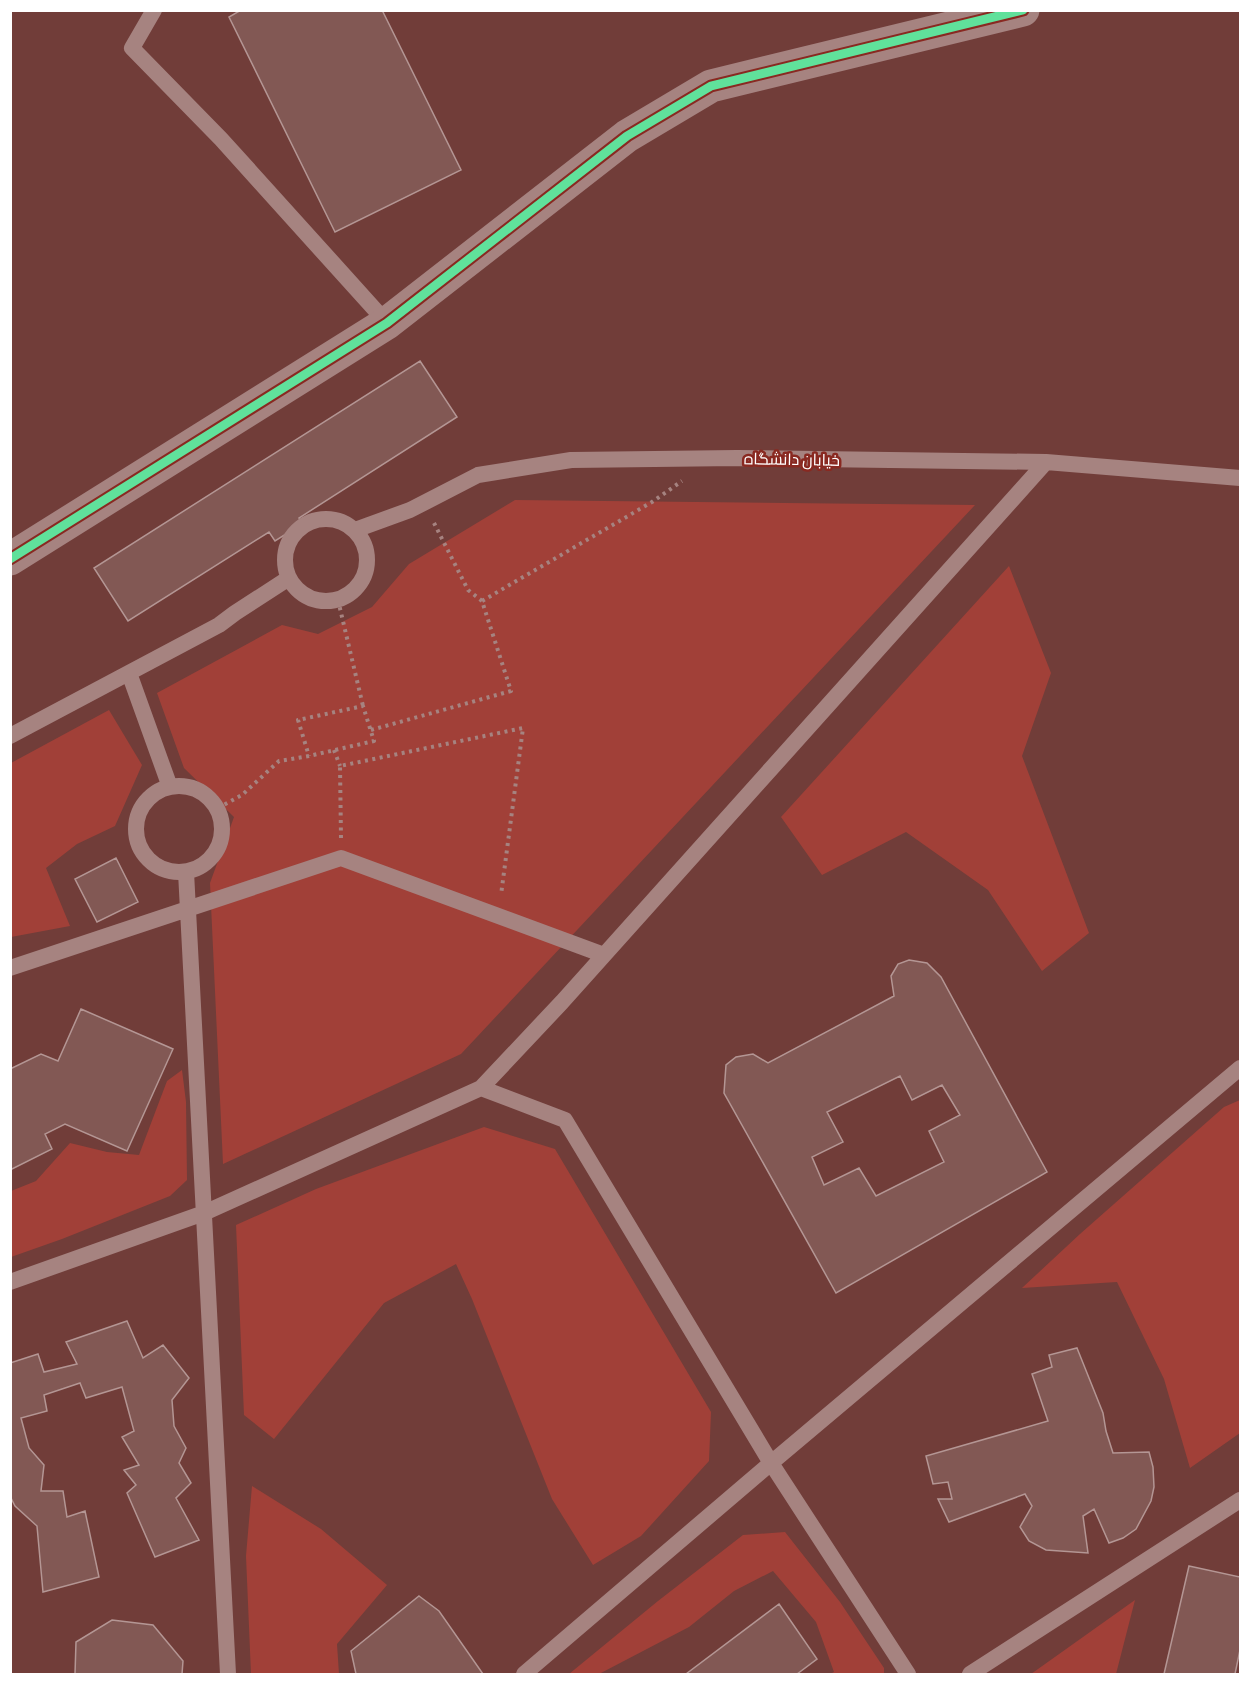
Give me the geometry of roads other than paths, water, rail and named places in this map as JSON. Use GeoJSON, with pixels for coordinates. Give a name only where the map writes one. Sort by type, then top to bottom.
{"type":"FeatureCollection","features":[{"type":"Feature","properties":{"kind":"street"},"geometry":{"type":"LineString","coordinates":[[10,559],[387,323],[627,136],[711,86],[1023,10]]}},
{"type":"Feature","properties":{"kind":"lane"},"geometry":{"type":"LineString","coordinates":[[154,10],[132,48],[221,139],[387,323]]}},
{"type":"Feature","properties":{"kind":"lane","name":"خیابان دانشگاه"},"geometry":{"type":"LineString","coordinates":[[355,530],[410,510],[478,475],[571,460],[714,458],[1046,462],[1240,478]]}},
{"type":"Feature","properties":{"kind":"lane"},"geometry":{"type":"LineString","coordinates":[[10,1282],[204,1213],[481,1088],[604,955],[1046,462]]}},
{"type":"Feature","properties":{"kind":"lane"},"geometry":{"type":"LineString","coordinates":[[320,519],[333,519],[355,530],[364,542],[367,556],[366,570],[360,583],[338,600],[323,601],[309,597],[297,589],[289,578],[285,566],[285,553],[297,530],[320,519]]}},
{"type":"Feature","properties":{"kind":"lane"},"geometry":{"type":"LineString","coordinates":[[10,736],[219,625],[289,578]]}},
{"type":"Feature","properties":{"kind":"lane"},"geometry":{"type":"LineString","coordinates":[[129,673],[170,787]]}},
{"type":"Feature","properties":{"kind":"lane"},"geometry":{"type":"LineString","coordinates":[[185,786],[198,790],[218,808],[222,821],[222,835],[218,848],[200,867],[186,872],[172,872],[158,867],[146,858],[138,844],[135,830],[138,815],[145,802],[156,792],[170,787],[185,786]]}},
{"type":"Feature","properties":{"kind":"lane"},"geometry":{"type":"LineString","coordinates":[[10,968],[341,858],[604,955]]}},
{"type":"Feature","properties":{"kind":"lane"},"geometry":{"type":"LineString","coordinates":[[186,872],[228,1674]]}},
{"type":"Feature","properties":{"kind":"lane"},"geometry":{"type":"LineString","coordinates":[[524,1674],[1240,1068]]}},
{"type":"Feature","properties":{"kind":"lane"},"geometry":{"type":"LineString","coordinates":[[481,1088],[565,1120],[771,1463],[908,1674]]}},
{"type":"Feature","properties":{"kind":"lane"},"geometry":{"type":"LineString","coordinates":[[970,1674],[1240,1500]]}}]}
